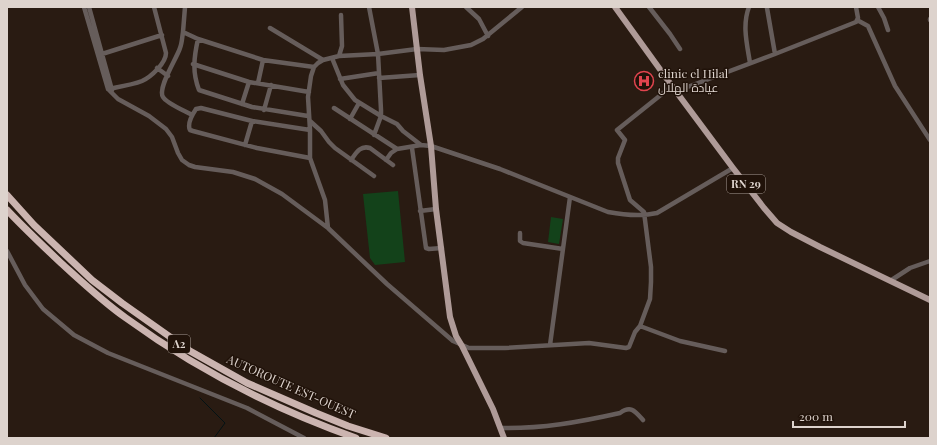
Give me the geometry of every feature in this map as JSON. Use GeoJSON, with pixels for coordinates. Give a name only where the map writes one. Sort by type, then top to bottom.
{"type":"FeatureCollection","features":[{"type":"Feature","properties":{"kind":"highway","name":"AUTOROUTE EST-OUEST"},"geometry":{"type":"LineString","coordinates":[[7,195],[34,225],[92,280],[190,351],[247,383],[348,426],[386,438]]}},
{"type":"Feature","properties":{"kind":"highway","name":"AUTOROUTE EST-OUEST"},"geometry":{"type":"LineString","coordinates":[[7,210],[83,283],[150,335],[239,388],[304,419],[356,438]]}},
{"type":"Feature","properties":{"kind":"main road"},"geometry":{"type":"LineString","coordinates":[[412,7],[420,75],[431,146],[436,209],[450,317],[456,336],[504,438]]}},
{"type":"Feature","properties":{"kind":"main road","name":"RN 29"},"geometry":{"type":"LineString","coordinates":[[615,7],[733,168],[764,208],[778,223],[791,232],[930,300]]}},
{"type":"Feature","properties":{"kind":"street"},"geometry":{"type":"LineString","coordinates":[[84,7],[112,94],[118,99],[149,116],[166,129],[172,137],[182,160],[189,165],[233,172],[255,179],[282,194],[328,228],[413,307],[453,341],[470,348],[505,348],[589,343],[626,348],[629,347],[635,332],[640,326],[650,299],[651,282],[644,216],[642,210],[632,203],[628,197],[618,160],[625,140],[617,130],[672,86]]}},
{"type":"Feature","properties":{"kind":"street"},"geometry":{"type":"LineString","coordinates":[[89,7],[110,88]]}},
{"type":"Feature","properties":{"kind":"street"},"geometry":{"type":"LineString","coordinates":[[110,88],[142,81],[157,68],[166,56],[162,34],[154,7]]}},
{"type":"Feature","properties":{"kind":"street"},"geometry":{"type":"LineString","coordinates":[[185,7],[180,48],[168,76],[163,83],[161,92],[162,97],[166,100],[192,115]]}},
{"type":"Feature","properties":{"kind":"street"},"geometry":{"type":"LineString","coordinates":[[369,7],[378,54],[381,116],[374,135]]}},
{"type":"Feature","properties":{"kind":"street"},"geometry":{"type":"LineString","coordinates":[[466,7],[479,19],[488,36]]}},
{"type":"Feature","properties":{"kind":"street"},"geometry":{"type":"LineString","coordinates":[[328,228],[325,200],[310,158],[309,92],[314,67],[323,60],[339,56],[417,50],[444,50],[472,45],[488,36],[522,7]]}},
{"type":"Feature","properties":{"kind":"street"},"geometry":{"type":"LineString","coordinates":[[649,7],[680,49]]}},
{"type":"Feature","properties":{"kind":"street"},"geometry":{"type":"LineString","coordinates":[[749,7],[746,14],[745,27],[750,63]]}},
{"type":"Feature","properties":{"kind":"street"},"geometry":{"type":"LineString","coordinates":[[878,7],[888,30]]}},
{"type":"Feature","properties":{"kind":"street"},"geometry":{"type":"LineString","coordinates":[[767,8],[775,54]]}},
{"type":"Feature","properties":{"kind":"street"},"geometry":{"type":"LineString","coordinates":[[677,91],[856,22],[858,8]]}},
{"type":"Feature","properties":{"kind":"street"},"geometry":{"type":"LineString","coordinates":[[339,56],[342,46],[341,16]]}},
{"type":"Feature","properties":{"kind":"street"},"geometry":{"type":"LineString","coordinates":[[857,20],[868,26],[895,86],[930,140]]}},
{"type":"Feature","properties":{"kind":"street"},"geometry":{"type":"LineString","coordinates":[[270,28],[323,60]]}},
{"type":"Feature","properties":{"kind":"street"},"geometry":{"type":"LineString","coordinates":[[183,32],[198,39],[263,60],[314,67]]}},
{"type":"Feature","properties":{"kind":"street"},"geometry":{"type":"LineString","coordinates":[[102,54],[162,34]]}},
{"type":"Feature","properties":{"kind":"street"},"geometry":{"type":"LineString","coordinates":[[198,39],[193,64],[199,90],[264,110],[309,119],[321,130],[328,142],[374,176]]}},
{"type":"Feature","properties":{"kind":"street"},"geometry":{"type":"LineString","coordinates":[[332,58],[340,79],[349,94],[359,103],[397,124],[403,131],[421,145]]}},
{"type":"Feature","properties":{"kind":"street"},"geometry":{"type":"LineString","coordinates":[[258,84],[263,60]]}},
{"type":"Feature","properties":{"kind":"street"},"geometry":{"type":"LineString","coordinates":[[193,64],[249,82],[309,92]]}},
{"type":"Feature","properties":{"kind":"street"},"geometry":{"type":"LineString","coordinates":[[157,68],[168,76]]}},
{"type":"Feature","properties":{"kind":"street"},"geometry":{"type":"LineString","coordinates":[[340,79],[420,75]]}},
{"type":"Feature","properties":{"kind":"street"},"geometry":{"type":"LineString","coordinates":[[242,104],[249,82]]}},
{"type":"Feature","properties":{"kind":"street"},"geometry":{"type":"LineString","coordinates":[[264,110],[271,86]]}},
{"type":"Feature","properties":{"kind":"street"},"geometry":{"type":"LineString","coordinates":[[350,119],[359,103]]}},
{"type":"Feature","properties":{"kind":"street"},"geometry":{"type":"LineString","coordinates":[[310,130],[252,121],[201,108],[196,110],[192,115],[189,127],[190,130],[245,145],[310,158]]}},
{"type":"Feature","properties":{"kind":"street"},"geometry":{"type":"LineString","coordinates":[[334,108],[397,149]]}},
{"type":"Feature","properties":{"kind":"street"},"geometry":{"type":"LineString","coordinates":[[245,145],[252,121]]}},
{"type":"Feature","properties":{"kind":"street"},"geometry":{"type":"LineString","coordinates":[[386,160],[391,152],[397,149],[412,148],[421,145],[431,146],[500,169],[608,212],[622,215],[644,216],[657,213],[733,168]]}},
{"type":"Feature","properties":{"kind":"street"},"geometry":{"type":"LineString","coordinates":[[351,160],[358,150],[365,146],[393,165]]}},
{"type":"Feature","properties":{"kind":"street"},"geometry":{"type":"LineString","coordinates":[[412,148],[426,248],[442,248]]}},
{"type":"Feature","properties":{"kind":"street"},"geometry":{"type":"LineString","coordinates":[[550,345],[570,197]]}},
{"type":"Feature","properties":{"kind":"street"},"geometry":{"type":"LineString","coordinates":[[420,211],[436,209]]}},
{"type":"Feature","properties":{"kind":"street"},"geometry":{"type":"LineString","coordinates":[[520,233],[520,241],[523,244],[563,249]]}},
{"type":"Feature","properties":{"kind":"street"},"geometry":{"type":"LineString","coordinates":[[7,251],[26,285],[43,309],[74,335],[108,353],[247,408],[304,438]]}},
{"type":"Feature","properties":{"kind":"street"},"geometry":{"type":"LineString","coordinates":[[890,281],[910,268],[930,261]]}},
{"type":"Feature","properties":{"kind":"street"},"geometry":{"type":"LineString","coordinates":[[640,326],[680,341],[725,351]]}},
{"type":"Feature","properties":{"kind":"street"},"geometry":{"type":"LineString","coordinates":[[500,428],[517,428],[578,422],[620,413],[626,409],[636,412],[643,420]]}},
{"type":"Feature","properties":{"kind":"green space"},"geometry":{"type":"Polygon","coordinates":[[[398,191],[405,262],[375,265],[370,258],[363,194],[398,191]]]}},
{"type":"Feature","properties":{"kind":"green space"},"geometry":{"type":"Polygon","coordinates":[[[551,217],[563,219],[559,244],[548,242],[551,217]]]}},
{"type":"Feature","properties":{"kind":"waterway"},"geometry":{"type":"LineString","coordinates":[[200,398],[225,423],[214,438]]}},
{"type":"Feature","properties":{"kind":"place","name":"clinic el Hilal عيادة الهلال"},"geometry":{"type":"Point","coordinates":[644,81]}}]}
